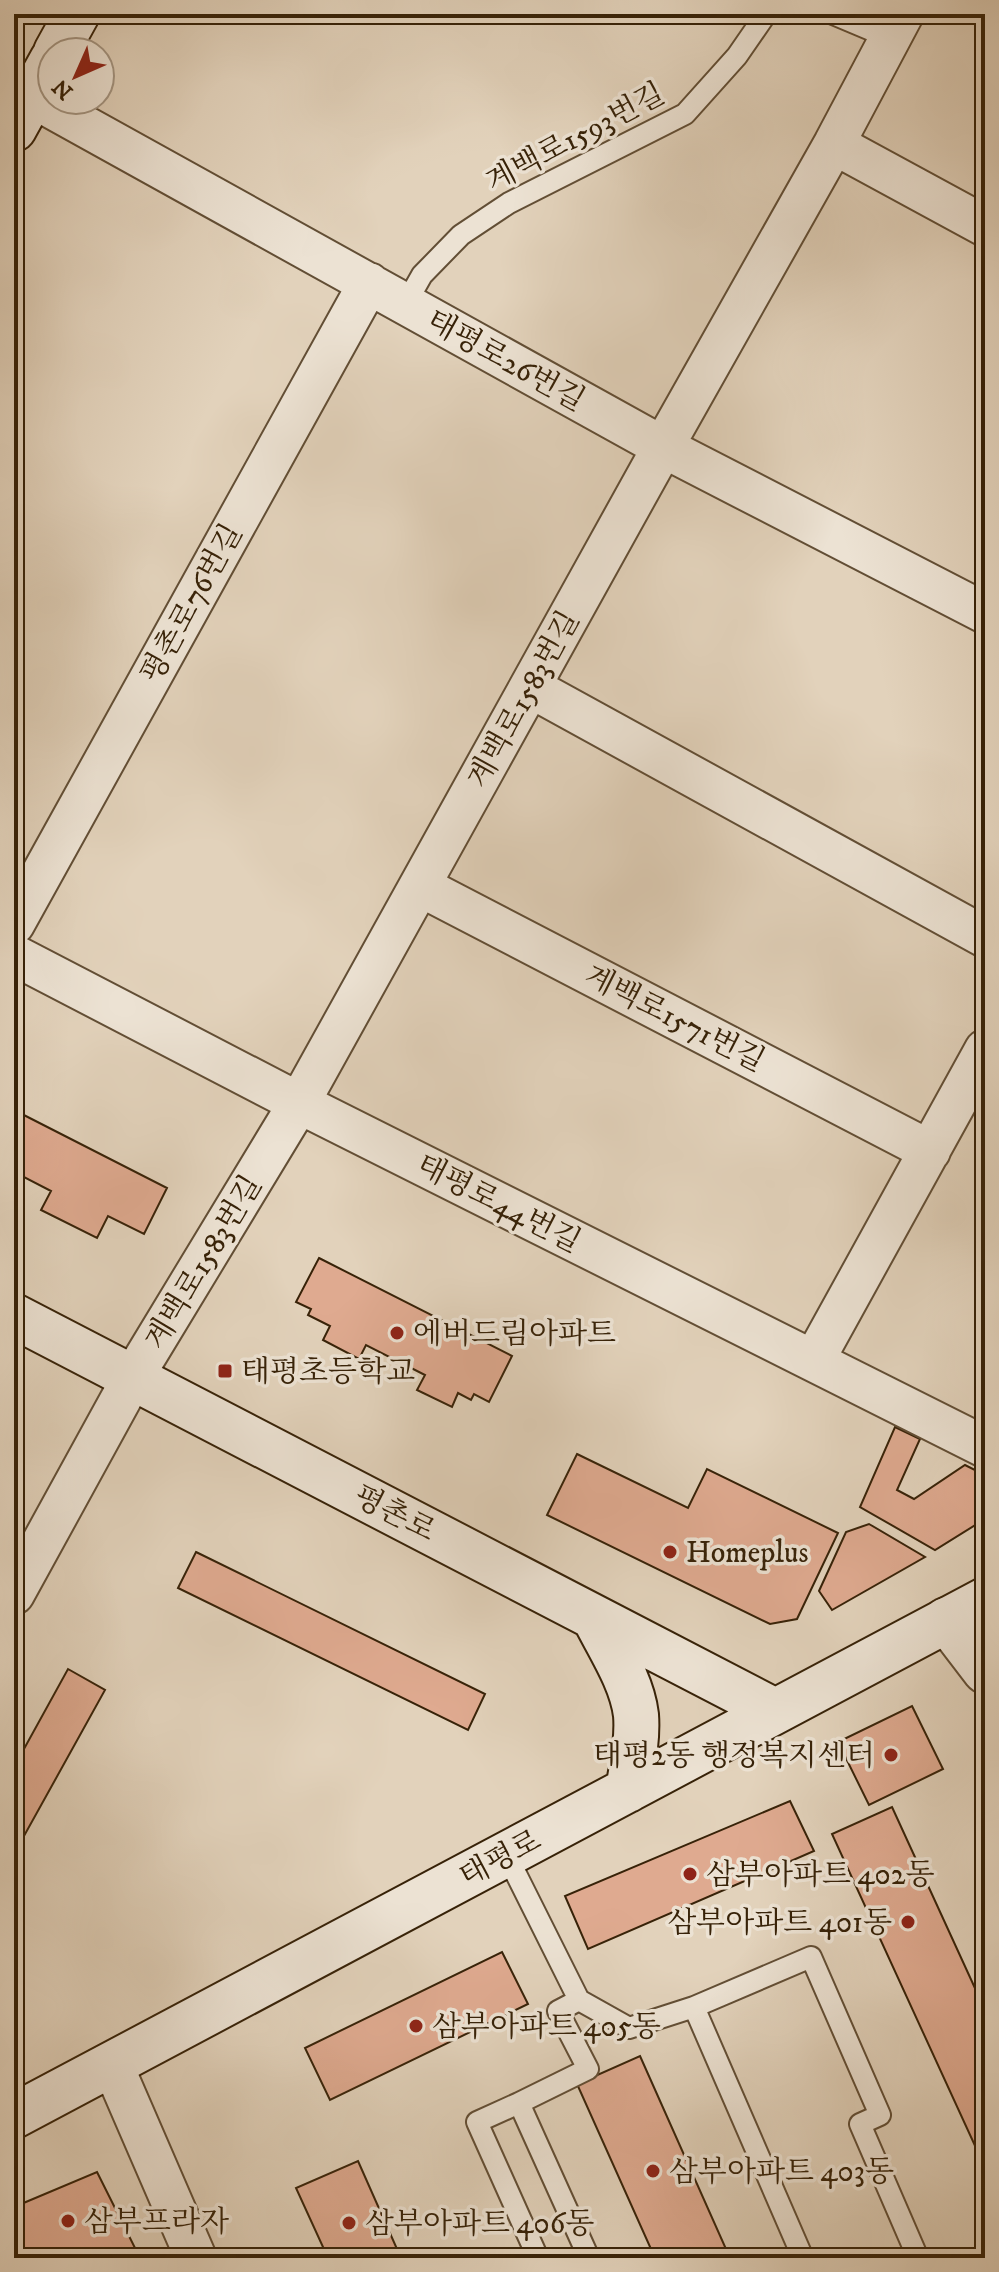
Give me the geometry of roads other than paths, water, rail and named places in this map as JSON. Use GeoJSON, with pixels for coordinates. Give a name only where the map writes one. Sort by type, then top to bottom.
{"type":"FeatureCollection","features":[{"type":"Feature","properties":{"kind":"main road"},"geometry":{"type":"LineString","coordinates":[[65,36],[77,14]]}},
{"type":"Feature","properties":{"kind":"main road","name":"평촌로"},"geometry":{"type":"LineString","coordinates":[[14,1316],[775,1711]]}},
{"type":"Feature","properties":{"kind":"main road","name":"태평로"},"geometry":{"type":"LineString","coordinates":[[14,2116],[985,1600]]}},
{"type":"Feature","properties":{"kind":"main road"},"geometry":{"type":"LineString","coordinates":[[594,1617],[629,1689],[636,1713],[628,1790]]}},
{"type":"Feature","properties":{"kind":"main road"},"geometry":{"type":"LineString","coordinates":[[946,1620],[985,1671]]}},
{"type":"Feature","properties":{"kind":"street","name":"계백로1583번길"},"geometry":{"type":"LineString","coordinates":[[14,1594],[133,1377],[299,1103],[834,144],[896,26]]}},
{"type":"Feature","properties":{"kind":"street","name":"태평로26번길"},"geometry":{"type":"LineString","coordinates":[[28,93],[663,447],[985,613]]}},
{"type":"Feature","properties":{"kind":"street"},"geometry":{"type":"LineString","coordinates":[[834,144],[985,226]]}},
{"type":"Feature","properties":{"kind":"street","name":"평촌로76번길"},"geometry":{"type":"LineString","coordinates":[[14,924],[369,283]]}},
{"type":"Feature","properties":{"kind":"street"},"geometry":{"type":"LineString","coordinates":[[530,687],[985,937]]}},
{"type":"Feature","properties":{"kind":"street","name":"계백로1571번길"},"geometry":{"type":"LineString","coordinates":[[420,886],[930,1151]]}},
{"type":"Feature","properties":{"kind":"street","name":"태평로44번길"},"geometry":{"type":"LineString","coordinates":[[14,955],[299,1103],[985,1447]]}},
{"type":"Feature","properties":{"kind":"street"},"geometry":{"type":"LineString","coordinates":[[814,1360],[985,1050]]}},
{"type":"Feature","properties":{"kind":"street"},"geometry":{"type":"LineString","coordinates":[[112,2064],[196,2258]]}},
{"type":"Feature","properties":{"kind":"lane","name":"계백로1593번길"},"geometry":{"type":"LineString","coordinates":[[405,305],[422,275],[461,235],[509,203],[685,114],[737,56],[766,14]]}},
{"type":"Feature","properties":{"kind":"lane"},"geometry":{"type":"LineString","coordinates":[[833,14],[896,26]]}},
{"type":"Feature","properties":{"kind":"lane"},"geometry":{"type":"LineString","coordinates":[[506,1854],[579,2000],[629,2028],[694,2007],[811,1957],[880,2115],[860,2124],[918,2258]]}},
{"type":"Feature","properties":{"kind":"lane"},"geometry":{"type":"LineString","coordinates":[[538,2258],[477,2122],[588,2069],[558,2011],[579,2000]]}},
{"type":"Feature","properties":{"kind":"lane"},"geometry":{"type":"LineString","coordinates":[[694,2007],[803,2258]]}},
{"type":"Feature","properties":{"kind":"lane"},"geometry":{"type":"LineString","coordinates":[[519,2103],[589,2258]]}},
{"type":"Feature","properties":{"kind":"place","name":"에버드림아파트"},"geometry":{"type":"Point","coordinates":[397,1333]}},
{"type":"Feature","properties":{"kind":"place","name":"태평초등학교"},"geometry":{"type":"Point","coordinates":[225,1371]}},
{"type":"Feature","properties":{"kind":"place","name":"Homeplus"},"geometry":{"type":"Point","coordinates":[670,1552]}},
{"type":"Feature","properties":{"kind":"place","name":"태평2동 행정복지센터"},"geometry":{"type":"Point","coordinates":[891,1755]}},
{"type":"Feature","properties":{"kind":"place","name":"삼부아파트 402동"},"geometry":{"type":"Point","coordinates":[690,1874]}},
{"type":"Feature","properties":{"kind":"place","name":"삼부아파트 401동"},"geometry":{"type":"Point","coordinates":[908,1922]}},
{"type":"Feature","properties":{"kind":"place","name":"삼부아파트 405동"},"geometry":{"type":"Point","coordinates":[416,2026]}},
{"type":"Feature","properties":{"kind":"place","name":"삼부아파트 403동"},"geometry":{"type":"Point","coordinates":[653,2171]}},
{"type":"Feature","properties":{"kind":"place","name":"삼부프라자"},"geometry":{"type":"Point","coordinates":[68,2221]}},
{"type":"Feature","properties":{"kind":"place","name":"삼부아파트 406동"},"geometry":{"type":"Point","coordinates":[349,2223]}}]}
